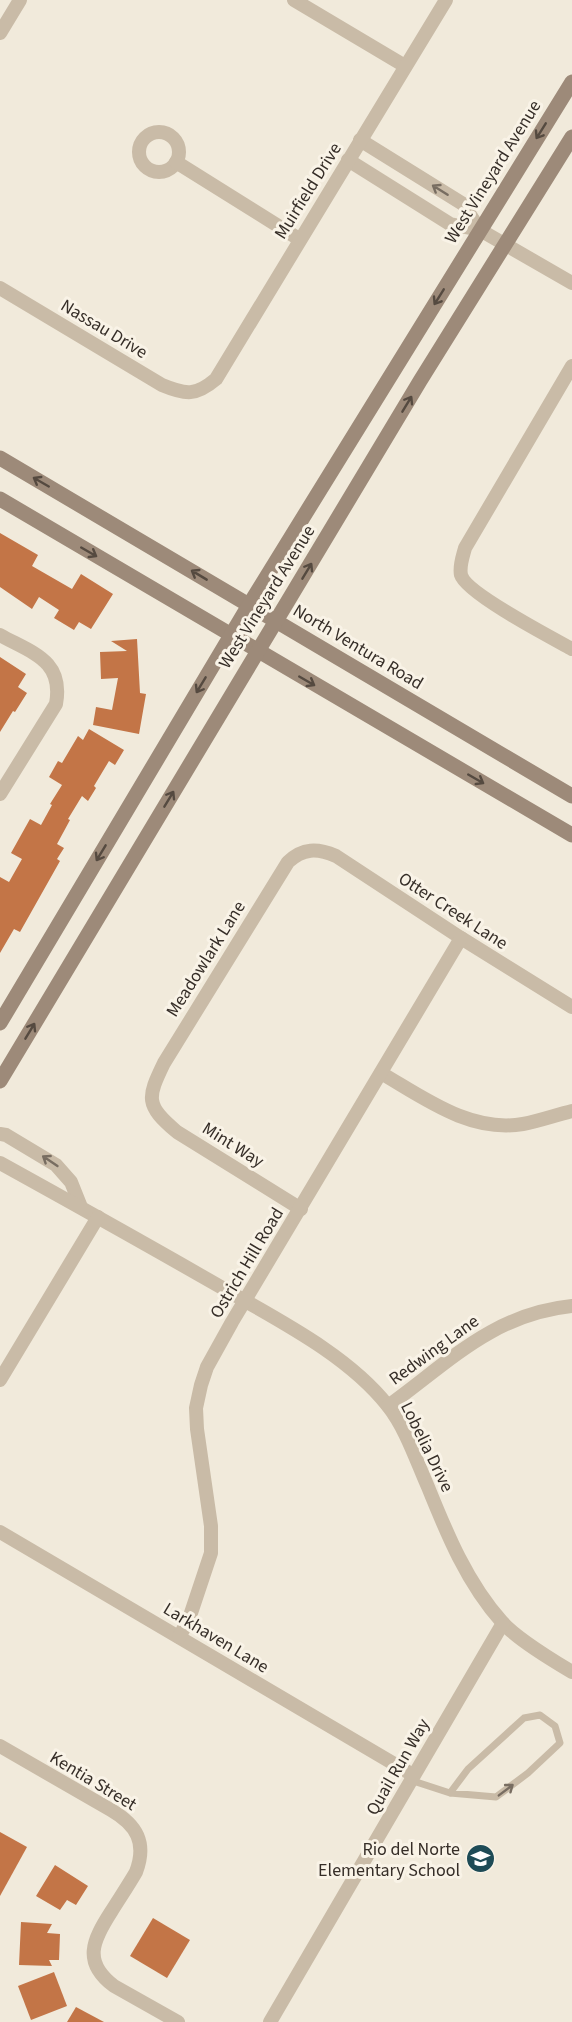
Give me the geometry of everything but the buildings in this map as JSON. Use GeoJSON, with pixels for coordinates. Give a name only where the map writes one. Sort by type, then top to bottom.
{"type":"FeatureCollection","features":[{"type":"Feature","properties":{"kind":"main road","name":"West Vineyard Avenue"},"geometry":{"type":"LineString","coordinates":[[0,1023],[249,604],[572,82]]}},
{"type":"Feature","properties":{"kind":"main road","name":"West Vineyard Avenue"},"geometry":{"type":"LineString","coordinates":[[0,1081],[420,381],[572,137]]}},
{"type":"Feature","properties":{"kind":"main road","name":"North Ventura Road"},"geometry":{"type":"LineString","coordinates":[[0,458],[572,796]]}},
{"type":"Feature","properties":{"kind":"main road"},"geometry":{"type":"LineString","coordinates":[[0,499],[572,835]]}},
{"type":"Feature","properties":{"kind":"street"},"geometry":{"type":"LineString","coordinates":[[0,33],[20,0]]}},
{"type":"Feature","properties":{"kind":"street"},"geometry":{"type":"LineString","coordinates":[[294,0],[405,66]]}},
{"type":"Feature","properties":{"kind":"street","name":"Muirfield Drive"},"geometry":{"type":"LineString","coordinates":[[192,393],[205,388],[216,379],[446,0]]}},
{"type":"Feature","properties":{"kind":"street"},"geometry":{"type":"LineString","coordinates":[[360,140],[464,204],[480,230]]}},
{"type":"Feature","properties":{"kind":"street"},"geometry":{"type":"LineString","coordinates":[[348,160],[450,224],[480,230],[572,283]]}},
{"type":"Feature","properties":{"kind":"street"},"geometry":{"type":"LineString","coordinates":[[176,162],[299,239]]}},
{"type":"Feature","properties":{"kind":"street","name":"Nassau Drive"},"geometry":{"type":"LineString","coordinates":[[0,288],[162,385],[176,391],[192,393]]}},
{"type":"Feature","properties":{"kind":"street"},"geometry":{"type":"LineString","coordinates":[[572,366],[465,548],[461,562],[462,577],[474,591],[572,649]]}},
{"type":"Feature","properties":{"kind":"street"},"geometry":{"type":"LineString","coordinates":[[0,635],[43,659],[51,666],[58,680],[56,704],[0,794]]}},
{"type":"Feature","properties":{"kind":"street","name":"Otter Creek Lane"},"geometry":{"type":"LineString","coordinates":[[315,849],[324,850],[336,856],[461,938],[572,1006]]}},
{"type":"Feature","properties":{"kind":"street","name":"Meadowlark Lane"},"geometry":{"type":"LineString","coordinates":[[152,1106],[151,1098],[155,1081],[164,1063],[288,862],[295,855],[315,849]]}},
{"type":"Feature","properties":{"kind":"street","name":"Ostrich Hill Road"},"geometry":{"type":"LineString","coordinates":[[179,1637],[189,1619],[211,1553],[211,1526],[196,1408],[207,1367],[461,938]]}},
{"type":"Feature","properties":{"kind":"street"},"geometry":{"type":"LineString","coordinates":[[381,1073],[450,1113],[473,1121],[497,1125],[521,1124],[572,1111]]}},
{"type":"Feature","properties":{"kind":"street","name":"Mint Way"},"geometry":{"type":"LineString","coordinates":[[152,1106],[161,1118],[177,1132],[301,1209]]}},
{"type":"Feature","properties":{"kind":"street"},"geometry":{"type":"LineString","coordinates":[[0,1134],[6,1135],[57,1165],[71,1182],[81,1207]]}},
{"type":"Feature","properties":{"kind":"street","name":"Lobelia Drive"},"geometry":{"type":"LineString","coordinates":[[0,1163],[98,1216],[245,1301],[344,1364],[388,1406],[415,1457],[452,1545],[466,1572],[503,1623],[572,1672]]}},
{"type":"Feature","properties":{"kind":"street"},"geometry":{"type":"LineString","coordinates":[[0,1380],[98,1216]]}},
{"type":"Feature","properties":{"kind":"street","name":"Redwing Lane"},"geometry":{"type":"LineString","coordinates":[[388,1406],[475,1339],[499,1326],[548,1309],[572,1306]]}},
{"type":"Feature","properties":{"kind":"street","name":"Larkhaven Lane"},"geometry":{"type":"LineString","coordinates":[[0,1532],[412,1778]]}},
{"type":"Feature","properties":{"kind":"street","name":"Quail Run Way"},"geometry":{"type":"LineString","coordinates":[[270,2022],[503,1623]]}},
{"type":"Feature","properties":{"kind":"street","name":"Kentia Street"},"geometry":{"type":"LineString","coordinates":[[0,1746],[111,1810],[132,1826],[139,1838],[140,1862],[96,1935],[93,1949],[95,1962],[106,1980],[114,1986],[178,2022]]}},
{"type":"Feature","properties":{"kind":"lane"},"geometry":{"type":"LineString","coordinates":[[412,1778],[450,1793],[496,1797],[528,1773],[560,1743],[555,1726],[540,1715],[524,1719],[468,1769],[450,1793]]}},
{"type":"Feature","properties":{"kind":"place","name":"Rio del Norte Elementary School"},"geometry":{"type":"Point","coordinates":[481,1859]}}]}
